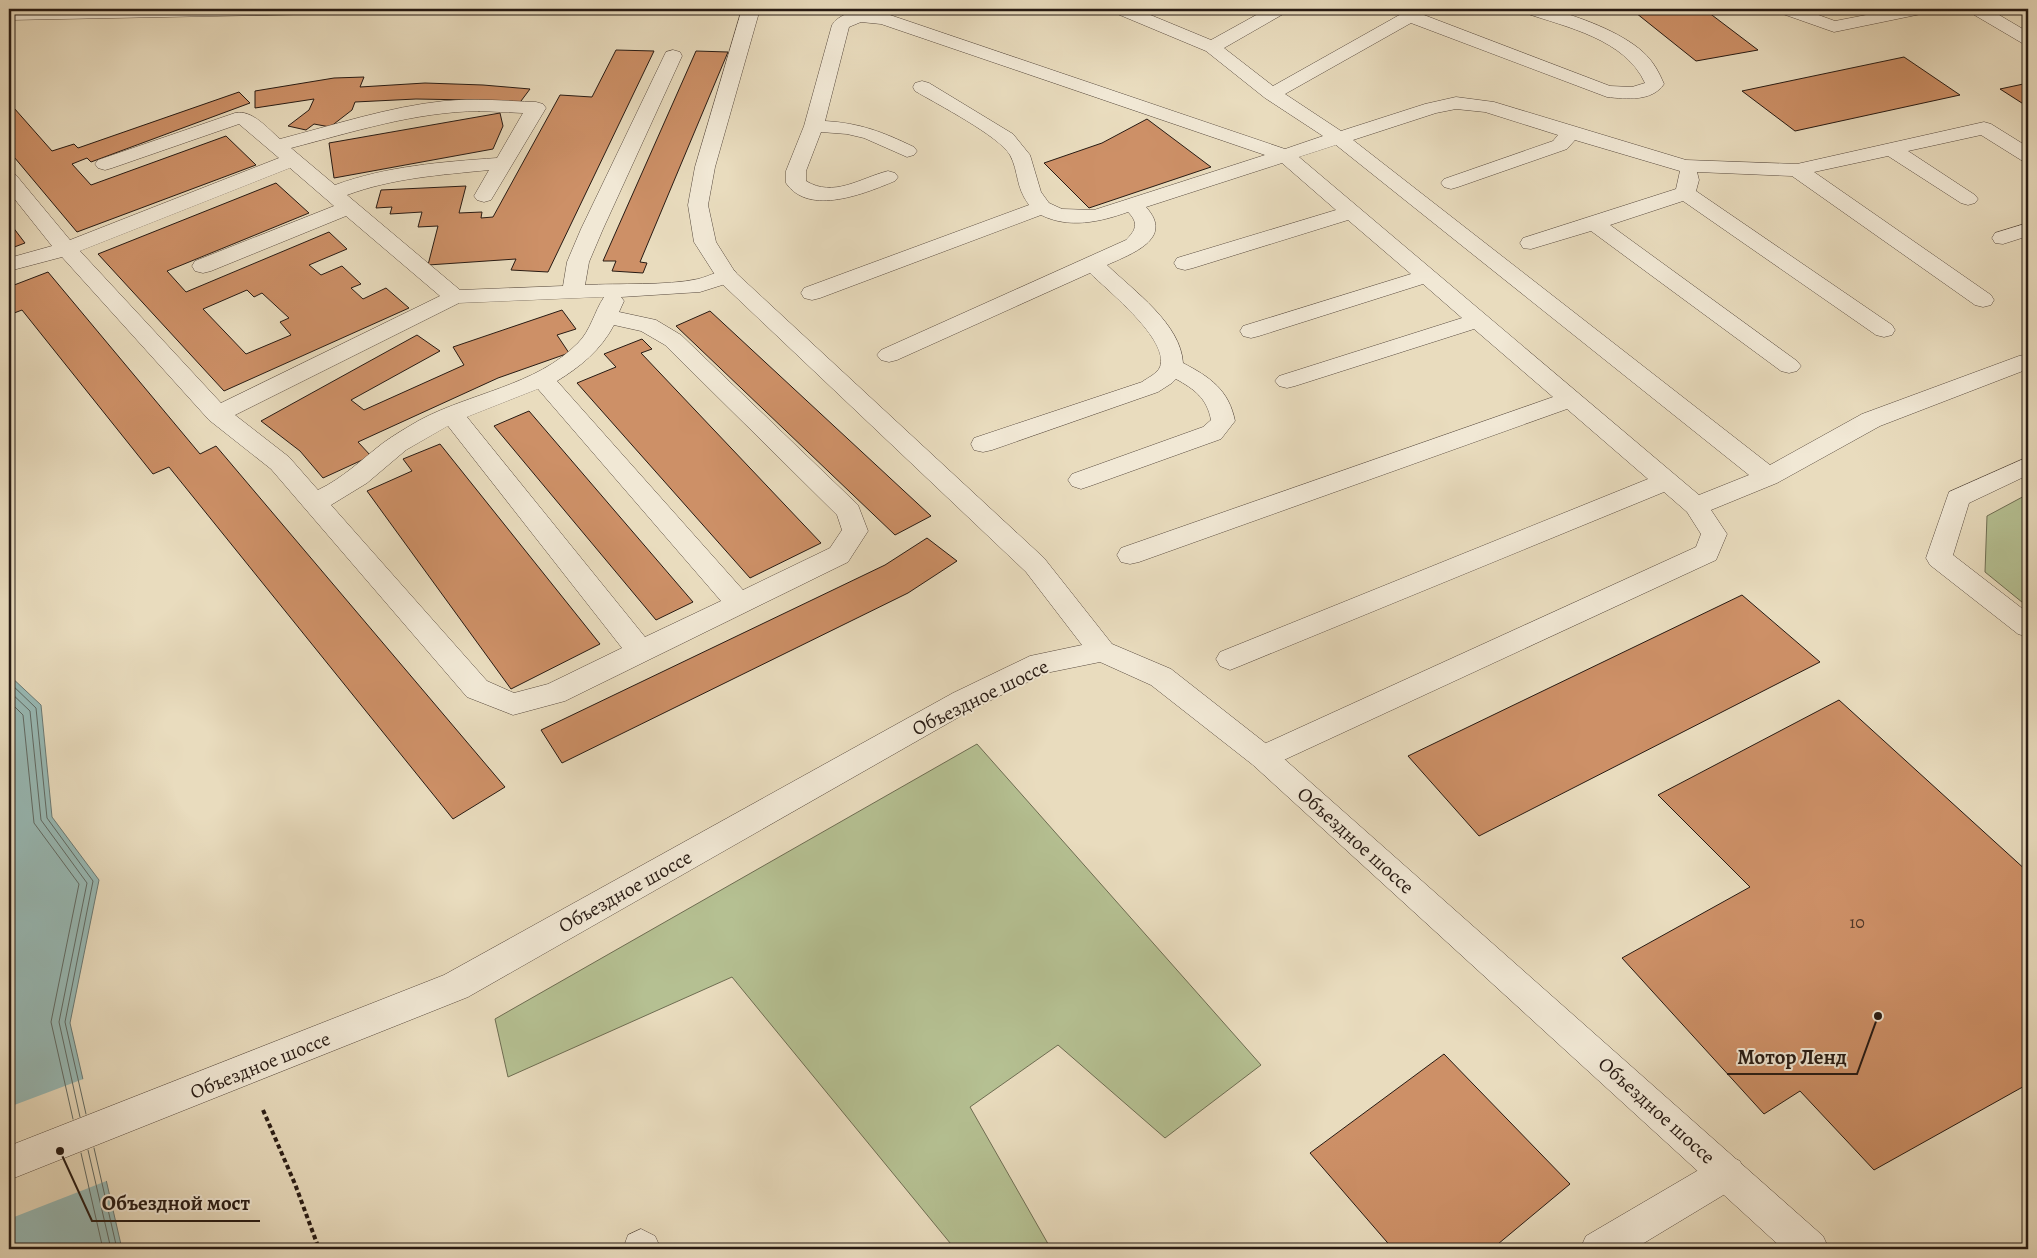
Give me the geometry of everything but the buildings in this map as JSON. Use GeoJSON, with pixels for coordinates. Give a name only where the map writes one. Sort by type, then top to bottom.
{"type":"FeatureCollection","features":[{"type":"Feature","properties":{"kind":"street"},"geometry":{"type":"LineString","coordinates":[[9,14],[320,9]]}},
{"type":"Feature","properties":{"kind":"street"},"geometry":{"type":"LineString","coordinates":[[750,9],[704,167],[698,205],[705,242],[727,276],[1035,566],[1102,651]]}},
{"type":"Feature","properties":{"kind":"street"},"geometry":{"type":"LineString","coordinates":[[1212,47],[1279,9]]}},
{"type":"Feature","properties":{"kind":"street"},"geometry":{"type":"LineString","coordinates":[[1272,94],[1415,13],[1607,91],[1630,94],[1648,91],[1655,84],[1652,74],[1638,57],[1619,42],[1530,9]]}},
{"type":"Feature","properties":{"kind":"street"},"geometry":{"type":"LineString","coordinates":[[1786,9],[1834,27],[1921,9]]}},
{"type":"Feature","properties":{"kind":"street"},"geometry":{"type":"LineString","coordinates":[[1977,9],[2028,38]]}},
{"type":"Feature","properties":{"kind":"street"},"geometry":{"type":"LineString","coordinates":[[1133,11],[1212,47],[1272,94],[1339,138],[1768,477]]}},
{"type":"Feature","properties":{"kind":"street"},"geometry":{"type":"LineString","coordinates":[[888,177],[849,191],[826,196],[806,191],[796,183],[796,171],[814,126],[840,25],[849,18],[866,16],[893,22],[1286,156],[1696,506],[1714,534],[1707,553],[1263,756]]}},
{"type":"Feature","properties":{"kind":"street"},"geometry":{"type":"LineString","coordinates":[[573,292],[578,262],[673,56]]}},
{"type":"Feature","properties":{"kind":"street"},"geometry":{"type":"LineString","coordinates":[[922,87],[1006,138],[1020,155],[1031,193],[1042,208],[1058,215],[1096,216],[1432,108],[1456,103],[1488,106],[1685,166],[1796,170],[1984,128],[2028,156]]}},
{"type":"Feature","properties":{"kind":"street"},"geometry":{"type":"LineString","coordinates":[[276,146],[397,115],[445,107],[492,106],[536,108],[484,196]]}},
{"type":"Feature","properties":{"kind":"street"},"geometry":{"type":"LineString","coordinates":[[105,164],[242,117],[455,296]]}},
{"type":"Feature","properties":{"kind":"street"},"geometry":{"type":"LineString","coordinates":[[814,126],[847,128],[871,134],[907,151]]}},
{"type":"Feature","properties":{"kind":"street"},"geometry":{"type":"LineString","coordinates":[[1451,183],[1560,145],[1571,132]]}},
{"type":"Feature","properties":{"kind":"street"},"geometry":{"type":"LineString","coordinates":[[1891,149],[1968,199]]}},
{"type":"Feature","properties":{"kind":"street"},"geometry":{"type":"LineString","coordinates":[[9,265],[66,249],[293,160]]}},
{"type":"Feature","properties":{"kind":"street"},"geometry":{"type":"LineString","coordinates":[[332,192],[371,179],[424,170],[504,163]]}},
{"type":"Feature","properties":{"kind":"street"},"geometry":{"type":"LineString","coordinates":[[1685,166],[1689,180],[1685,193]]}},
{"type":"Feature","properties":{"kind":"street"},"geometry":{"type":"LineString","coordinates":[[1796,170],[1983,300]]}},
{"type":"Feature","properties":{"kind":"street"},"geometry":{"type":"LineString","coordinates":[[9,179],[66,249],[218,414],[280,463],[477,689],[513,704],[555,693],[839,554],[855,531],[849,511],[672,340],[648,325],[608,318]]}},
{"type":"Feature","properties":{"kind":"street"},"geometry":{"type":"LineString","coordinates":[[1531,244],[1685,193]]}},
{"type":"Feature","properties":{"kind":"street"},"geometry":{"type":"LineString","coordinates":[[1685,193],[1884,330]]}},
{"type":"Feature","properties":{"kind":"street"},"geometry":{"type":"LineString","coordinates":[[889,355],[1134,245],[1143,236],[1147,226],[1143,215],[1132,205]]}},
{"type":"Feature","properties":{"kind":"street"},"geometry":{"type":"LineString","coordinates":[[204,266],[348,207]]}},
{"type":"Feature","properties":{"kind":"street"},"geometry":{"type":"LineString","coordinates":[[812,293],[1042,208]]}},
{"type":"Feature","properties":{"kind":"street"},"geometry":{"type":"LineString","coordinates":[[1185,263],[1351,212]]}},
{"type":"Feature","properties":{"kind":"street"},"geometry":{"type":"LineString","coordinates":[[1593,224],[1789,366]]}},
{"type":"Feature","properties":{"kind":"street"},"geometry":{"type":"LineString","coordinates":[[2003,238],[2028,229]]}},
{"type":"Feature","properties":{"kind":"street"},"geometry":{"type":"LineString","coordinates":[[982,444],[1150,387],[1164,378],[1172,367],[1171,350],[1161,330],[1093,264]]}},
{"type":"Feature","properties":{"kind":"street"},"geometry":{"type":"LineString","coordinates":[[218,414],[455,296],[616,290],[700,284],[727,276]]}},
{"type":"Feature","properties":{"kind":"street"},"geometry":{"type":"LineString","coordinates":[[1250,331],[1426,276]]}},
{"type":"Feature","properties":{"kind":"street"},"geometry":{"type":"LineString","coordinates":[[314,502],[351,482],[403,441],[452,414],[542,380],[576,360],[595,340],[608,318],[616,290]]}},
{"type":"Feature","properties":{"kind":"street"},"geometry":{"type":"LineString","coordinates":[[1287,381],[1478,320]]}},
{"type":"Feature","properties":{"kind":"street"},"geometry":{"type":"LineString","coordinates":[[1696,506],[1768,477],[1871,420],[2027,361]]}},
{"type":"Feature","properties":{"kind":"street"},"geometry":{"type":"LineString","coordinates":[[1081,480],[1212,433],[1223,421],[1222,406],[1211,391],[1172,367]]}},
{"type":"Feature","properties":{"kind":"street"},"geometry":{"type":"LineString","coordinates":[[542,380],[740,603]]}},
{"type":"Feature","properties":{"kind":"street"},"geometry":{"type":"LineString","coordinates":[[1130,554],[1570,399]]}},
{"type":"Feature","properties":{"kind":"street"},"geometry":{"type":"LineString","coordinates":[[452,414],[641,652]]}},
{"type":"Feature","properties":{"kind":"street"},"geometry":{"type":"LineString","coordinates":[[2028,466],[1958,498],[1939,558],[2028,627]]}},
{"type":"Feature","properties":{"kind":"street"},"geometry":{"type":"LineString","coordinates":[[1230,658],[1667,481]]}},
{"type":"Feature","properties":{"kind":"street","name":"Объездное шоссе"},"geometry":{"type":"LineString","coordinates":[[9,1163],[456,986],[963,701],[1040,664],[1102,651],[1161,677],[1263,756],[1810,1249]]}},
{"type":"Feature","properties":{"kind":"street"},"geometry":{"type":"LineString","coordinates":[[1599,1249],[1727,1173]]}},
{"type":"Feature","properties":{"kind":"path"},"geometry":{"type":"LineString","coordinates":[[246,1070],[295,1184],[319,1249]]}},
{"type":"Feature","properties":{"kind":"green space"},"geometry":{"type":"Polygon","coordinates":[[[2028,494],[2028,607],[1985,572],[1987,516],[2028,494]]]}},
{"type":"Feature","properties":{"kind":"green space"},"geometry":{"type":"Polygon","coordinates":[[[977,744],[1261,1065],[1165,1138],[1058,1045],[970,1107],[1051,1249],[955,1249],[732,977],[508,1077],[495,1019],[977,744]]]}},
{"type":"Feature","properties":{"kind":"water"},"geometry":{"type":"Polygon","coordinates":[[[9,675],[41,705],[52,817],[99,880],[70,1023],[122,1249],[9,1249],[9,675]]]}},
{"type":"Feature","properties":{"kind":"pier"},"geometry":{"type":"Polygon","coordinates":[[[86,1078],[109,1180],[9,1219],[9,1107],[86,1078]]]}},
{"type":"Feature","properties":{"kind":"place","name":"Мотор Ленд"},"geometry":{"type":"Point","coordinates":[1878,1016]}},
{"type":"Feature","properties":{"kind":"place","name":"Объездной мост"},"geometry":{"type":"Point","coordinates":[60,1151]}}]}
